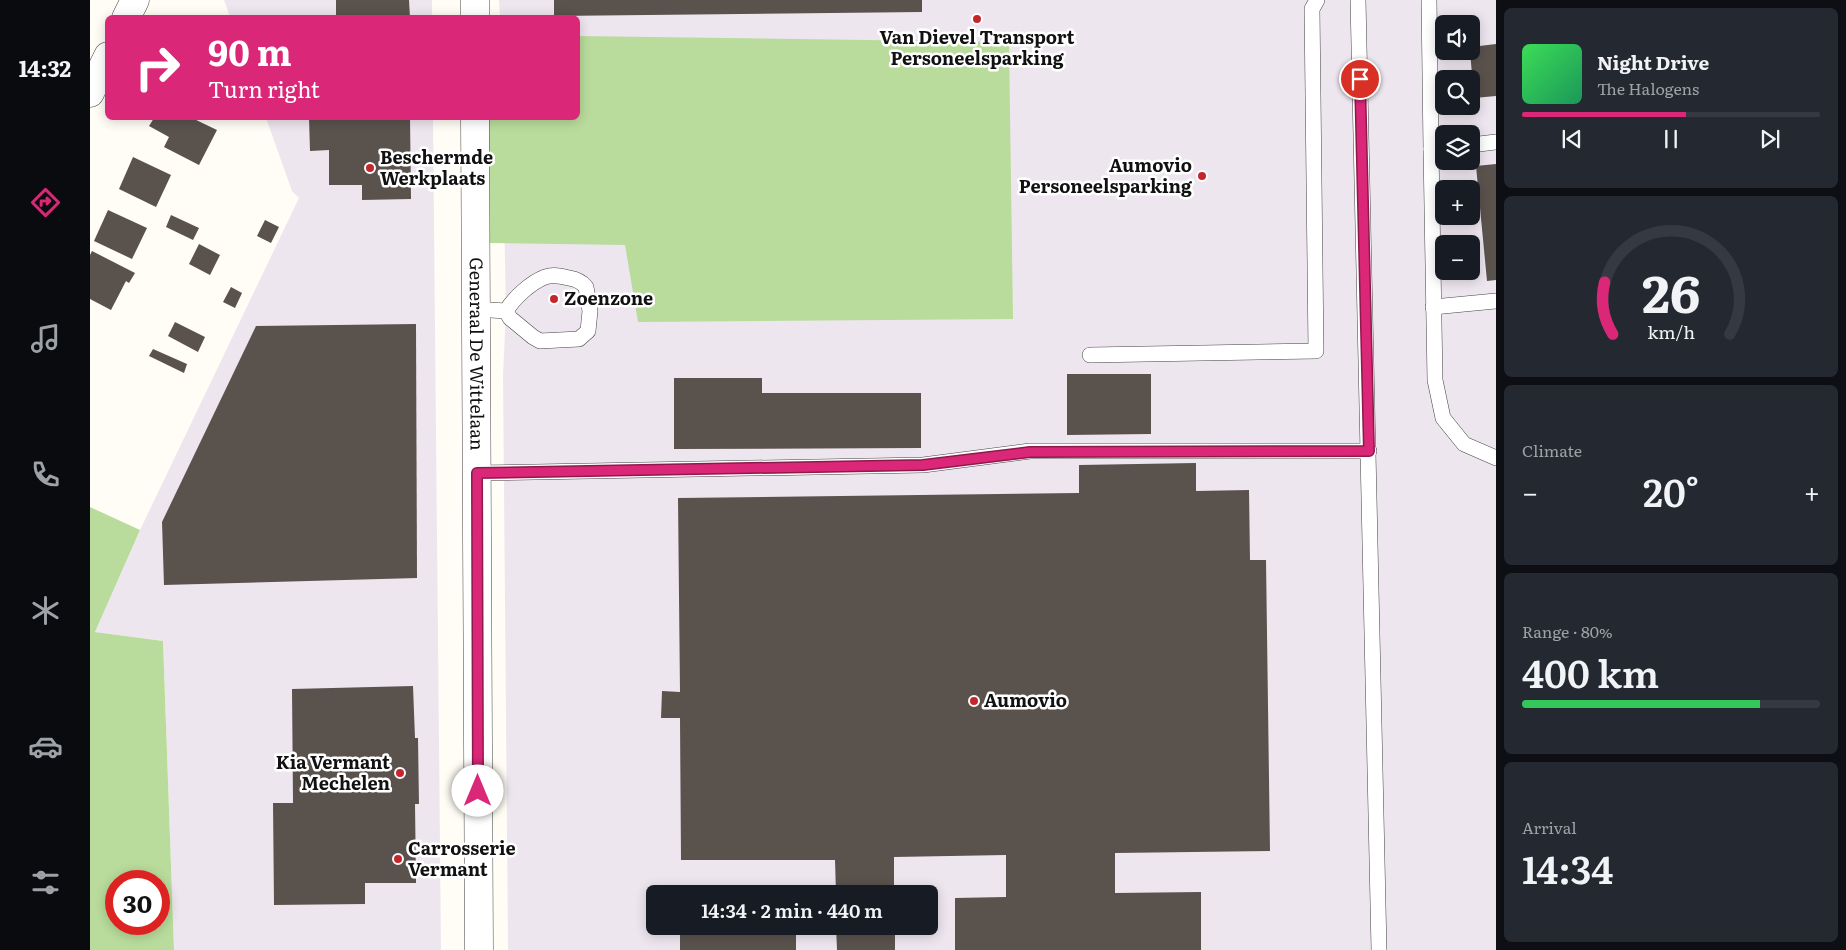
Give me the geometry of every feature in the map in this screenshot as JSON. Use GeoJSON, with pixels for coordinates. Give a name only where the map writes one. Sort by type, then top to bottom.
{"type":"FeatureCollection","features":[{"type":"Feature","properties":{"kind":"street"},"geometry":{"type":"LineString","coordinates":[[128,15],[135,0]]}},
{"type":"Feature","properties":{"kind":"street"},"geometry":{"type":"LineString","coordinates":[[475,0],[475,15]]}},
{"type":"Feature","properties":{"kind":"street"},"geometry":{"type":"LineString","coordinates":[[90,93],[105,62]]}},
{"type":"Feature","properties":{"kind":"street","name":"Generaal De Wittelaan"},"geometry":{"type":"LineString","coordinates":[[475,120],[479,950]]}},
{"type":"Feature","properties":{"kind":"lane"},"geometry":{"type":"LineString","coordinates":[[1090,355],[1316,351],[1312,9],[1317,0]]}},
{"type":"Feature","properties":{"kind":"lane"},"geometry":{"type":"LineString","coordinates":[[1358,0],[1379,950]]}},
{"type":"Feature","properties":{"kind":"lane"},"geometry":{"type":"LineString","coordinates":[[1428,0],[1436,125]]}},
{"type":"Feature","properties":{"kind":"lane"},"geometry":{"type":"LineString","coordinates":[[1480,144],[1496,142]]}},
{"type":"Feature","properties":{"kind":"lane"},"geometry":{"type":"LineString","coordinates":[[1437,170],[1433,307],[1435,380],[1443,418],[1464,444],[1496,458]]}},
{"type":"Feature","properties":{"kind":"lane"},"geometry":{"type":"LineString","coordinates":[[558,275],[576,280],[586,287],[590,311],[588,331],[579,339],[540,340],[533,337],[510,318],[506,311],[511,302],[532,285],[546,277],[558,275]]}},
{"type":"Feature","properties":{"kind":"lane"},"geometry":{"type":"LineString","coordinates":[[1433,307],[1496,302]]}},
{"type":"Feature","properties":{"kind":"lane"},"geometry":{"type":"LineString","coordinates":[[475,309],[506,311]]}},
{"type":"Feature","properties":{"kind":"lane"},"geometry":{"type":"LineString","coordinates":[[477,473],[923,465],[1030,452],[1369,451]]}},
{"type":"Feature","properties":{"kind":"shaded area"},"geometry":{"type":"Polygon","coordinates":[[[224,0],[432,0],[432,15],[229,15],[224,0]]]}},
{"type":"Feature","properties":{"kind":"shaded area"},"geometry":{"type":"Polygon","coordinates":[[[499,0],[1496,0],[1496,950],[508,950],[503,375],[506,311],[502,120],[580,120],[580,15],[500,15],[499,0]]]}},
{"type":"Feature","properties":{"kind":"shaded area"},"geometry":{"type":"Polygon","coordinates":[[[267,120],[433,120],[441,950],[174,950],[163,641],[95,632],[140,530],[299,198],[292,191],[267,120]]]}},
{"type":"Feature","properties":{"kind":"green space"},"geometry":{"type":"Polygon","coordinates":[[[580,36],[1009,42],[1013,319],[638,322],[625,245],[486,243],[486,120],[580,120],[580,36]]]}},
{"type":"Feature","properties":{"kind":"green space"},"geometry":{"type":"Polygon","coordinates":[[[90,507],[140,530],[95,632],[163,641],[174,950],[90,950],[90,507]]]}},
{"type":"Feature","properties":{"kind":"building"},"geometry":{"type":"Polygon","coordinates":[[[336,0],[409,0],[410,15],[336,15],[336,0]]]}},
{"type":"Feature","properties":{"kind":"building"},"geometry":{"type":"Polygon","coordinates":[[[554,0],[922,0],[922,12],[554,15],[554,0]]]}},
{"type":"Feature","properties":{"kind":"building"},"geometry":{"type":"Polygon","coordinates":[[[1496,44],[1496,96],[1480,97],[1480,70],[1472,70],[1471,60],[1480,60],[1480,46],[1496,44]]]}},
{"type":"Feature","properties":{"kind":"building"},"geometry":{"type":"Polygon","coordinates":[[[153,120],[196,120],[217,130],[199,165],[164,147],[169,137],[149,126],[153,120]]]}},
{"type":"Feature","properties":{"kind":"building","name":"Beschermde Werkplaats"},"geometry":{"type":"Polygon","coordinates":[[[309,120],[410,120],[411,199],[362,200],[362,185],[329,185],[329,150],[310,151],[309,120]]]}},
{"type":"Feature","properties":{"kind":"building"},"geometry":{"type":"Polygon","coordinates":[[[133,157],[171,175],[156,207],[119,189],[133,157]]]}},
{"type":"Feature","properties":{"kind":"building"},"geometry":{"type":"Polygon","coordinates":[[[1496,164],[1496,280],[1487,281],[1480,208],[1480,180],[1477,180],[1476,170],[1480,170],[1480,166],[1496,164]]]}},
{"type":"Feature","properties":{"kind":"building"},"geometry":{"type":"Polygon","coordinates":[[[108,210],[147,228],[132,259],[94,241],[108,210]]]}},
{"type":"Feature","properties":{"kind":"building"},"geometry":{"type":"Polygon","coordinates":[[[171,215],[199,228],[193,240],[166,227],[171,215]]]}},
{"type":"Feature","properties":{"kind":"building"},"geometry":{"type":"Polygon","coordinates":[[[265,220],[279,227],[271,243],[257,236],[265,220]]]}},
{"type":"Feature","properties":{"kind":"building"},"geometry":{"type":"Polygon","coordinates":[[[199,244],[220,255],[210,275],[189,264],[199,244]]]}},
{"type":"Feature","properties":{"kind":"building"},"geometry":{"type":"Polygon","coordinates":[[[92,251],[135,273],[129,283],[126,281],[111,310],[90,299],[90,255],[92,251]]]}},
{"type":"Feature","properties":{"kind":"building"},"geometry":{"type":"Polygon","coordinates":[[[231,287],[242,293],[235,308],[223,302],[231,287]]]}},
{"type":"Feature","properties":{"kind":"building"},"geometry":{"type":"Polygon","coordinates":[[[175,322],[205,337],[198,352],[168,336],[175,322]]]}},
{"type":"Feature","properties":{"kind":"building"},"geometry":{"type":"Polygon","coordinates":[[[416,324],[417,578],[164,585],[162,522],[256,326],[416,324]]]}},
{"type":"Feature","properties":{"kind":"building"},"geometry":{"type":"Polygon","coordinates":[[[153,349],[187,364],[184,373],[149,356],[153,349]]]}},
{"type":"Feature","properties":{"kind":"building"},"geometry":{"type":"Polygon","coordinates":[[[1067,374],[1151,374],[1151,434],[1067,435],[1067,374]]]}},
{"type":"Feature","properties":{"kind":"building"},"geometry":{"type":"Polygon","coordinates":[[[674,378],[762,378],[762,393],[921,393],[921,448],[674,449],[674,378]]]}},
{"type":"Feature","properties":{"kind":"building","name":"Aumovio"},"geometry":{"type":"Polygon","coordinates":[[[1196,463],[1196,491],[1249,490],[1250,560],[1266,560],[1270,851],[1115,853],[1115,893],[1201,892],[1201,950],[955,950],[955,898],[1006,897],[1006,855],[894,857],[894,885],[836,885],[835,860],[681,860],[680,718],[661,718],[662,691],[680,692],[678,498],[1079,493],[1079,465],[1196,463]]]}},
{"type":"Feature","properties":{"kind":"building"},"geometry":{"type":"Polygon","coordinates":[[[413,686],[415,738],[418,738],[419,804],[415,804],[416,883],[365,883],[365,904],[274,905],[273,803],[293,803],[292,689],[413,686]]]}},
{"type":"Feature","properties":{"kind":"building"},"geometry":{"type":"Polygon","coordinates":[[[680,935],[796,935],[796,950],[680,950],[680,935]]]}},
{"type":"Feature","properties":{"kind":"building"},"geometry":{"type":"Polygon","coordinates":[[[836,935],[895,935],[895,950],[837,950],[836,935]]]}},
{"type":"Feature","properties":{"kind":"place","name":"Van Dievel Transport Personeelsparking"},"geometry":{"type":"Point","coordinates":[977,19]}},
{"type":"Feature","properties":{"kind":"place","name":"Beschermde Werkplaats"},"geometry":{"type":"Point","coordinates":[370,168]}},
{"type":"Feature","properties":{"kind":"place","name":"Aumovio Personeelsparking"},"geometry":{"type":"Point","coordinates":[1202,176]}},
{"type":"Feature","properties":{"kind":"place","name":"Zoenzone"},"geometry":{"type":"Point","coordinates":[554,299]}},
{"type":"Feature","properties":{"kind":"place","name":"Aumovio"},"geometry":{"type":"Point","coordinates":[974,701]}},
{"type":"Feature","properties":{"kind":"place","name":"Kia Vermant Mechelen"},"geometry":{"type":"Point","coordinates":[400,773]}},
{"type":"Feature","properties":{"kind":"place","name":"Carrosserie Vermant"},"geometry":{"type":"Point","coordinates":[398,859]}},
{"type":"Feature","properties":{"kind":"route"},"geometry":{"type":"LineString","coordinates":[[478,791],[477,473],[923,465],[1030,452],[1369,451],[1360,79]]}}]}
